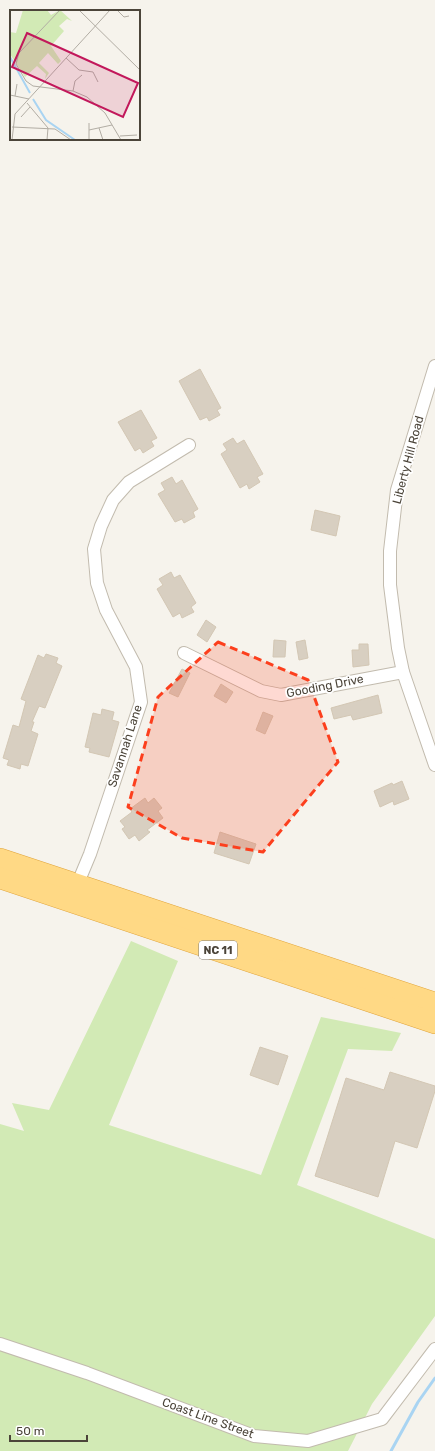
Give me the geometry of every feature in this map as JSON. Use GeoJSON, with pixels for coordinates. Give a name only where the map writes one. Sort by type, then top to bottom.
{"type":"FeatureCollection","features":[{"type":"Feature","properties":{"kind":"highway","name":"NC 11"},"geometry":{"type":"LineString","coordinates":[[0,859],[75,893],[435,1024]]}},
{"type":"Feature","properties":{"kind":"highway","name":"NC 11"},"geometry":{"type":"LineString","coordinates":[[0,878],[75,893],[435,1003]]}},
{"type":"Feature","properties":{"kind":"street","name":"Liberty Hill Road"},"geometry":{"type":"LineString","coordinates":[[435,366],[397,490],[391,532],[390,585],[396,634],[403,672],[435,765]]}},
{"type":"Feature","properties":{"kind":"street","name":"Savannah Lane"},"geometry":{"type":"LineString","coordinates":[[75,893],[90,854],[141,702],[136,666],[106,610],[97,583],[94,549],[101,526],[113,500],[129,482],[189,445]]}},
{"type":"Feature","properties":{"kind":"street","name":"Gooding Drive"},"geometry":{"type":"LineString","coordinates":[[184,653],[261,691],[281,695],[403,672]]}},
{"type":"Feature","properties":{"kind":"street","name":"Coast Line Street"},"geometry":{"type":"LineString","coordinates":[[0,1344],[87,1373],[254,1436],[308,1441],[382,1420],[435,1349]]}},
{"type":"Feature","properties":{"kind":"highlighted area"},"geometry":{"type":"Polygon","coordinates":[[[218,642],[308,680],[338,762],[263,852],[182,838],[128,807],[158,697],[218,642]]]}},
{"type":"Feature","properties":{"kind":"green space"},"geometry":{"type":"Polygon","coordinates":[[[131,941],[178,961],[109,1125],[261,1175],[321,1017],[401,1033],[392,1051],[348,1049],[297,1185],[435,1239],[435,1316],[372,1404],[348,1451],[0,1451],[0,1124],[24,1131],[12,1103],[49,1110],[131,941]]]}},
{"type":"Feature","properties":{"kind":"building"},"geometry":{"type":"Polygon","coordinates":[[[200,369],[221,408],[217,410],[220,415],[209,421],[207,417],[200,420],[179,381],[200,369]]]}},
{"type":"Feature","properties":{"kind":"building"},"geometry":{"type":"Polygon","coordinates":[[[141,410],[157,438],[151,441],[154,446],[143,453],[140,448],[135,451],[118,422],[141,410]]]}},
{"type":"Feature","properties":{"kind":"building"},"geometry":{"type":"Polygon","coordinates":[[[233,438],[237,444],[244,440],[263,474],[257,477],[260,482],[249,489],[247,484],[240,488],[221,454],[227,450],[223,444],[233,438]]]}},
{"type":"Feature","properties":{"kind":"building"},"geometry":{"type":"Polygon","coordinates":[[[172,477],[176,484],[182,480],[198,509],[193,512],[195,517],[184,523],[182,519],[175,522],[158,494],[165,490],[161,483],[172,477]]]}},
{"type":"Feature","properties":{"kind":"building"},"geometry":{"type":"Polygon","coordinates":[[[315,510],[340,516],[336,536],[311,530],[315,510]]]}},
{"type":"Feature","properties":{"kind":"building"},"geometry":{"type":"Polygon","coordinates":[[[171,572],[174,578],[180,575],[196,603],[191,607],[194,612],[182,618],[180,613],[173,617],[157,589],[163,585],[159,579],[171,572]]]}},
{"type":"Feature","properties":{"kind":"building"},"geometry":{"type":"Polygon","coordinates":[[[206,620],[216,627],[207,642],[197,635],[206,620]]]}},
{"type":"Feature","properties":{"kind":"building"},"geometry":{"type":"Polygon","coordinates":[[[274,640],[286,641],[285,657],[273,657],[274,640]]]}},
{"type":"Feature","properties":{"kind":"building"},"geometry":{"type":"Polygon","coordinates":[[[305,640],[308,658],[299,660],[296,642],[305,640]]]}},
{"type":"Feature","properties":{"kind":"building"},"geometry":{"type":"Polygon","coordinates":[[[359,644],[368,644],[369,665],[353,667],[352,650],[359,650],[359,644]]]}},
{"type":"Feature","properties":{"kind":"building"},"geometry":{"type":"Polygon","coordinates":[[[46,654],[58,658],[56,663],[62,666],[45,708],[39,706],[32,722],[34,722],[31,731],[38,734],[28,766],[21,764],[20,769],[7,765],[9,760],[3,758],[13,725],[19,727],[26,701],[21,699],[38,655],[44,658],[46,654]]]}},
{"type":"Feature","properties":{"kind":"building"},"geometry":{"type":"Polygon","coordinates":[[[182,669],[190,673],[178,697],[169,693],[182,669]]]}},
{"type":"Feature","properties":{"kind":"building"},"geometry":{"type":"Polygon","coordinates":[[[221,684],[233,692],[226,703],[214,696],[221,684]]]}},
{"type":"Feature","properties":{"kind":"building"},"geometry":{"type":"Polygon","coordinates":[[[378,695],[382,713],[353,720],[351,715],[334,719],[331,708],[378,695]]]}},
{"type":"Feature","properties":{"kind":"building"},"geometry":{"type":"Polygon","coordinates":[[[102,709],[114,712],[112,720],[119,722],[109,757],[89,752],[90,748],[85,747],[93,713],[101,715],[102,709]]]}},
{"type":"Feature","properties":{"kind":"building"},"geometry":{"type":"Polygon","coordinates":[[[263,712],[273,716],[265,734],[256,730],[263,712]]]}},
{"type":"Feature","properties":{"kind":"building"},"geometry":{"type":"Polygon","coordinates":[[[402,781],[409,799],[394,805],[393,801],[380,807],[374,791],[392,783],[393,785],[402,781]]]}},
{"type":"Feature","properties":{"kind":"building"},"geometry":{"type":"Polygon","coordinates":[[[145,798],[148,803],[154,798],[162,808],[158,811],[163,818],[147,830],[150,832],[139,841],[135,835],[129,839],[122,829],[125,827],[120,821],[132,812],[130,809],[145,798]]]}},
{"type":"Feature","properties":{"kind":"building"},"geometry":{"type":"Polygon","coordinates":[[[220,832],[256,844],[249,864],[214,853],[220,832]]]}},
{"type":"Feature","properties":{"kind":"building"},"geometry":{"type":"Polygon","coordinates":[[[260,1047],[288,1056],[278,1085],[250,1075],[260,1047]]]}},
{"type":"Feature","properties":{"kind":"building"},"geometry":{"type":"Polygon","coordinates":[[[390,1072],[435,1086],[435,1091],[417,1148],[395,1141],[378,1197],[315,1176],[346,1078],[384,1090],[390,1072]]]}},
{"type":"Feature","properties":{"kind":"waterway"},"geometry":{"type":"LineString","coordinates":[[391,1451],[418,1402],[435,1378]]}}]}
